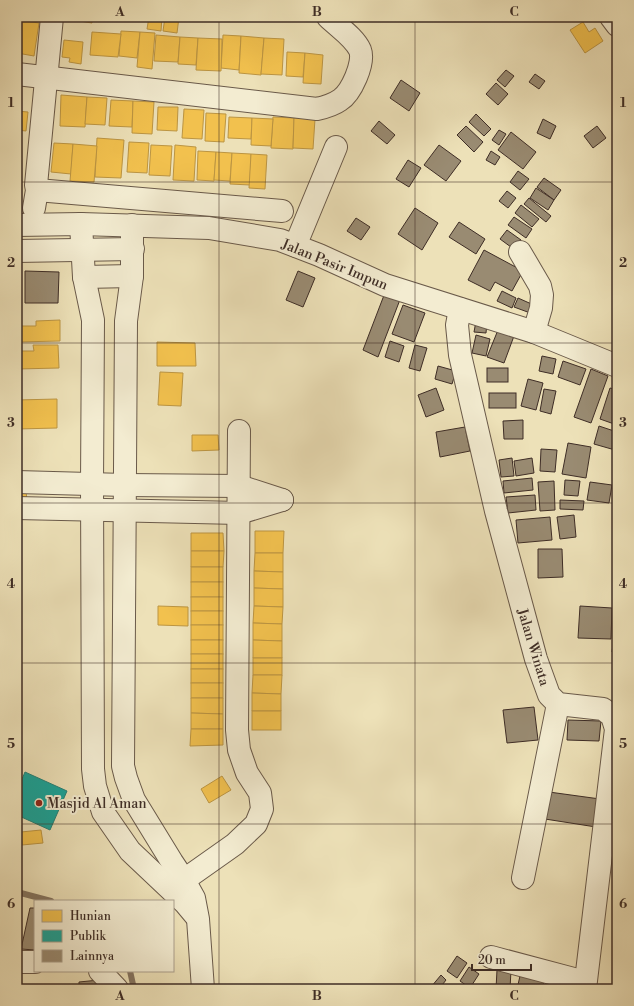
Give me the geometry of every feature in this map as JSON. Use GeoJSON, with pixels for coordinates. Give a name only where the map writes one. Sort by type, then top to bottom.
{"type":"FeatureCollection","features":[{"type":"Feature","properties":{"kind":"street"},"geometry":{"type":"LineString","coordinates":[[52,17],[36,185],[36,199],[282,211]]}},
{"type":"Feature","properties":{"kind":"street"},"geometry":{"type":"LineString","coordinates":[[17,74],[317,109],[330,106],[342,99],[358,75],[361,62],[361,52],[356,43],[328,17]]}},
{"type":"Feature","properties":{"kind":"street"},"geometry":{"type":"LineString","coordinates":[[611,17],[617,25]]}},
{"type":"Feature","properties":{"kind":"street"},"geometry":{"type":"LineString","coordinates":[[296,246],[336,147]]}},
{"type":"Feature","properties":{"kind":"street"},"geometry":{"type":"LineString","coordinates":[[81,224],[84,277],[93,320],[93,769],[95,786],[103,812],[130,851],[176,884]]}},
{"type":"Feature","properties":{"kind":"street","name":"Jalan Pasir Impun"},"geometry":{"type":"LineString","coordinates":[[17,225],[81,224],[209,228],[280,240],[319,255],[385,285],[534,332],[617,366]]}},
{"type":"Feature","properties":{"kind":"street"},"geometry":{"type":"LineString","coordinates":[[132,225],[132,276],[126,321],[124,766],[126,778],[134,800],[172,862],[176,884],[184,903],[198,919],[204,989]]}},
{"type":"Feature","properties":{"kind":"street"},"geometry":{"type":"LineString","coordinates":[[17,250],[133,249]]}},
{"type":"Feature","properties":{"kind":"street"},"geometry":{"type":"LineString","coordinates":[[520,252],[540,286],[542,295],[541,308],[534,332]]}},
{"type":"Feature","properties":{"kind":"street"},"geometry":{"type":"LineString","coordinates":[[84,277],[132,276]]}},
{"type":"Feature","properties":{"kind":"street","name":"Jalan Winata"},"geometry":{"type":"LineString","coordinates":[[460,309],[457,325],[460,355],[496,511],[536,659],[549,696],[558,704]]}},
{"type":"Feature","properties":{"kind":"street"},"geometry":{"type":"LineString","coordinates":[[93,320],[126,321]]}},
{"type":"Feature","properties":{"kind":"street"},"geometry":{"type":"LineString","coordinates":[[176,884],[235,844],[256,824],[262,809],[260,792],[247,773],[239,750],[237,730],[239,431]]}},
{"type":"Feature","properties":{"kind":"street"},"geometry":{"type":"LineString","coordinates":[[17,482],[239,486],[282,500],[239,513],[17,508]]}},
{"type":"Feature","properties":{"kind":"street"},"geometry":{"type":"LineString","coordinates":[[93,627],[124,627]]}},
{"type":"Feature","properties":{"kind":"street"},"geometry":{"type":"LineString","coordinates":[[491,957],[585,986],[616,729],[612,716],[603,708],[558,704],[523,878]]}},
{"type":"Feature","properties":{"kind":"street"},"geometry":{"type":"LineString","coordinates":[[95,786],[126,778]]}},
{"type":"Feature","properties":{"kind":"street"},"geometry":{"type":"LineString","coordinates":[[17,962],[34,962]]}},
{"type":"Feature","properties":{"kind":"street"},"geometry":{"type":"LineString","coordinates":[[101,972],[116,986],[117,989]]}},
{"type":"Feature","properties":{"kind":"building: Hunian"},"geometry":{"type":"Polygon","coordinates":[[[74,17],[92,17],[92,23],[74,20],[74,17]]]}},
{"type":"Feature","properties":{"kind":"building: Hunian"},"geometry":{"type":"Polygon","coordinates":[[[149,17],[162,17],[161,31],[147,29],[149,17]]]}},
{"type":"Feature","properties":{"kind":"building: Hunian"},"geometry":{"type":"Polygon","coordinates":[[[165,17],[179,17],[177,33],[163,31],[165,17]]]}},
{"type":"Feature","properties":{"kind":"building: Hunian"},"geometry":{"type":"Polygon","coordinates":[[[17,20],[39,23],[34,56],[17,53],[17,20]]]}},
{"type":"Feature","properties":{"kind":"building: Hunian"},"geometry":{"type":"Polygon","coordinates":[[[583,22],[589,32],[595,28],[603,41],[585,53],[570,30],[583,22]]]}},
{"type":"Feature","properties":{"kind":"building: Hunian"},"geometry":{"type":"Polygon","coordinates":[[[121,31],[140,32],[137,58],[119,56],[121,31]]]}},
{"type":"Feature","properties":{"kind":"building: Hunian"},"geometry":{"type":"Polygon","coordinates":[[[92,32],[121,34],[118,57],[90,55],[92,32]]]}},
{"type":"Feature","properties":{"kind":"building: Hunian"},"geometry":{"type":"Polygon","coordinates":[[[140,32],[155,33],[152,69],[137,67],[140,32]]]}},
{"type":"Feature","properties":{"kind":"building: Hunian"},"geometry":{"type":"Polygon","coordinates":[[[156,35],[180,37],[178,62],[154,61],[156,35]]]}},
{"type":"Feature","properties":{"kind":"building: Hunian"},"geometry":{"type":"Polygon","coordinates":[[[223,35],[241,36],[239,70],[221,68],[223,35]]]}},
{"type":"Feature","properties":{"kind":"building: Hunian"},"geometry":{"type":"Polygon","coordinates":[[[241,36],[264,38],[261,75],[239,73],[241,36]]]}},
{"type":"Feature","properties":{"kind":"building: Hunian"},"geometry":{"type":"Polygon","coordinates":[[[180,37],[198,38],[196,65],[178,64],[180,37]]]}},
{"type":"Feature","properties":{"kind":"building: Hunian"},"geometry":{"type":"Polygon","coordinates":[[[198,38],[222,39],[221,71],[196,70],[198,38]]]}},
{"type":"Feature","properties":{"kind":"building: Hunian"},"geometry":{"type":"Polygon","coordinates":[[[264,38],[284,39],[282,75],[261,74],[264,38]]]}},
{"type":"Feature","properties":{"kind":"building: Hunian"},"geometry":{"type":"Polygon","coordinates":[[[64,40],[83,42],[81,64],[69,62],[70,58],[62,57],[64,40]]]}},
{"type":"Feature","properties":{"kind":"building: Hunian"},"geometry":{"type":"Polygon","coordinates":[[[287,52],[305,53],[303,77],[286,76],[287,52]]]}},
{"type":"Feature","properties":{"kind":"building: Hunian"},"geometry":{"type":"Polygon","coordinates":[[[305,53],[323,55],[321,84],[303,83],[305,53]]]}},
{"type":"Feature","properties":{"kind":"building: Hunian"},"geometry":{"type":"Polygon","coordinates":[[[61,95],[87,97],[85,127],[60,126],[61,95]]]}},
{"type":"Feature","properties":{"kind":"building: Hunian"},"geometry":{"type":"Polygon","coordinates":[[[87,97],[107,98],[105,125],[85,124],[87,97]]]}},
{"type":"Feature","properties":{"kind":"building: Hunian"},"geometry":{"type":"Polygon","coordinates":[[[111,100],[133,101],[132,127],[109,126],[111,100]]]}},
{"type":"Feature","properties":{"kind":"building: Hunian"},"geometry":{"type":"Polygon","coordinates":[[[133,101],[154,102],[152,134],[132,133],[133,101]]]}},
{"type":"Feature","properties":{"kind":"building: Hunian"},"geometry":{"type":"Polygon","coordinates":[[[158,107],[178,107],[177,131],[157,130],[158,107]]]}},
{"type":"Feature","properties":{"kind":"building: Hunian"},"geometry":{"type":"Polygon","coordinates":[[[184,109],[204,110],[202,139],[182,138],[184,109]]]}},
{"type":"Feature","properties":{"kind":"building: Hunian"},"geometry":{"type":"Polygon","coordinates":[[[17,111],[28,112],[26,131],[17,130],[17,111]]]}},
{"type":"Feature","properties":{"kind":"building: Hunian"},"geometry":{"type":"Polygon","coordinates":[[[206,113],[226,114],[224,142],[205,141],[206,113]]]}},
{"type":"Feature","properties":{"kind":"building: Hunian"},"geometry":{"type":"Polygon","coordinates":[[[229,117],[252,118],[251,139],[228,138],[229,117]]]}},
{"type":"Feature","properties":{"kind":"building: Hunian"},"geometry":{"type":"Polygon","coordinates":[[[273,117],[294,118],[293,149],[271,148],[273,117]]]}},
{"type":"Feature","properties":{"kind":"building: Hunian"},"geometry":{"type":"Polygon","coordinates":[[[252,118],[273,119],[271,146],[251,145],[252,118]]]}},
{"type":"Feature","properties":{"kind":"building: Hunian"},"geometry":{"type":"Polygon","coordinates":[[[294,118],[315,119],[313,149],[293,148],[294,118]]]}},
{"type":"Feature","properties":{"kind":"building: Hunian"},"geometry":{"type":"Polygon","coordinates":[[[97,138],[124,140],[121,178],[95,177],[97,138]]]}},
{"type":"Feature","properties":{"kind":"building: Hunian"},"geometry":{"type":"Polygon","coordinates":[[[129,142],[149,143],[147,173],[127,172],[129,142]]]}},
{"type":"Feature","properties":{"kind":"building: Hunian"},"geometry":{"type":"Polygon","coordinates":[[[54,143],[73,144],[71,174],[51,172],[54,143]]]}},
{"type":"Feature","properties":{"kind":"building: Hunian"},"geometry":{"type":"Polygon","coordinates":[[[73,144],[97,146],[94,182],[70,181],[73,144]]]}},
{"type":"Feature","properties":{"kind":"building: Hunian"},"geometry":{"type":"Polygon","coordinates":[[[151,145],[172,146],[170,176],[149,175],[151,145]]]}},
{"type":"Feature","properties":{"kind":"building: Hunian"},"geometry":{"type":"Polygon","coordinates":[[[175,145],[196,147],[194,181],[173,180],[175,145]]]}},
{"type":"Feature","properties":{"kind":"building: Hunian"},"geometry":{"type":"Polygon","coordinates":[[[198,151],[216,152],[214,181],[197,180],[198,151]]]}},
{"type":"Feature","properties":{"kind":"building: Hunian"},"geometry":{"type":"Polygon","coordinates":[[[216,152],[232,153],[230,181],[214,180],[216,152]]]}},
{"type":"Feature","properties":{"kind":"building: Hunian"},"geometry":{"type":"Polygon","coordinates":[[[232,153],[251,154],[250,185],[230,184],[232,153]]]}},
{"type":"Feature","properties":{"kind":"building: Hunian"},"geometry":{"type":"Polygon","coordinates":[[[251,154],[267,155],[265,189],[249,188],[251,154]]]}},
{"type":"Feature","properties":{"kind":"building: Hunian"},"geometry":{"type":"Polygon","coordinates":[[[60,320],[60,341],[17,342],[17,326],[36,326],[36,321],[60,320]]]}},
{"type":"Feature","properties":{"kind":"building: Hunian"},"geometry":{"type":"Polygon","coordinates":[[[157,342],[195,343],[196,366],[157,366],[157,342]]]}},
{"type":"Feature","properties":{"kind":"building: Hunian"},"geometry":{"type":"Polygon","coordinates":[[[33,345],[58,345],[59,368],[17,369],[17,351],[34,351],[33,345]]]}},
{"type":"Feature","properties":{"kind":"building: Hunian"},"geometry":{"type":"Polygon","coordinates":[[[160,372],[183,373],[181,406],[158,405],[160,372]]]}},
{"type":"Feature","properties":{"kind":"building: Hunian"},"geometry":{"type":"Polygon","coordinates":[[[57,399],[57,428],[17,429],[17,400],[57,399]]]}},
{"type":"Feature","properties":{"kind":"building: Hunian"},"geometry":{"type":"Polygon","coordinates":[[[192,435],[218,435],[219,450],[192,451],[192,435]]]}},
{"type":"Feature","properties":{"kind":"building: Hunian"},"geometry":{"type":"Polygon","coordinates":[[[17,488],[26,488],[27,504],[17,504],[17,488]]]}},
{"type":"Feature","properties":{"kind":"building: Hunian"},"geometry":{"type":"Polygon","coordinates":[[[255,531],[284,531],[283,553],[255,553],[255,531]]]}},
{"type":"Feature","properties":{"kind":"building: Hunian"},"geometry":{"type":"Polygon","coordinates":[[[191,533],[223,533],[224,551],[191,551],[191,533]]]}},
{"type":"Feature","properties":{"kind":"building: Hunian"},"geometry":{"type":"Polygon","coordinates":[[[191,551],[224,551],[223,567],[191,567],[191,551]]]}},
{"type":"Feature","properties":{"kind":"building: Hunian"},"geometry":{"type":"Polygon","coordinates":[[[255,553],[283,553],[283,572],[254,571],[255,553]]]}},
{"type":"Feature","properties":{"kind":"building: Hunian"},"geometry":{"type":"Polygon","coordinates":[[[191,567],[223,567],[223,582],[191,582],[191,567]]]}},
{"type":"Feature","properties":{"kind":"building: Hunian"},"geometry":{"type":"Polygon","coordinates":[[[254,571],[283,572],[283,589],[254,588],[254,571]]]}},
{"type":"Feature","properties":{"kind":"building: Hunian"},"geometry":{"type":"Polygon","coordinates":[[[191,582],[223,582],[223,597],[191,597],[191,582]]]}},
{"type":"Feature","properties":{"kind":"building: Hunian"},"geometry":{"type":"Polygon","coordinates":[[[254,588],[283,589],[283,607],[254,606],[254,588]]]}},
{"type":"Feature","properties":{"kind":"building: Hunian"},"geometry":{"type":"Polygon","coordinates":[[[191,597],[223,597],[223,611],[191,611],[191,597]]]}},
{"type":"Feature","properties":{"kind":"building: Hunian"},"geometry":{"type":"Polygon","coordinates":[[[158,606],[188,607],[188,626],[158,625],[158,606]]]}},
{"type":"Feature","properties":{"kind":"building: Hunian"},"geometry":{"type":"Polygon","coordinates":[[[254,606],[283,607],[282,624],[253,623],[254,606]]]}},
{"type":"Feature","properties":{"kind":"building: Hunian"},"geometry":{"type":"Polygon","coordinates":[[[191,611],[223,611],[223,625],[191,625],[191,611]]]}},
{"type":"Feature","properties":{"kind":"building: Hunian"},"geometry":{"type":"Polygon","coordinates":[[[253,623],[282,624],[282,641],[253,640],[253,623]]]}},
{"type":"Feature","properties":{"kind":"building: Hunian"},"geometry":{"type":"Polygon","coordinates":[[[191,625],[223,625],[223,640],[191,640],[191,625]]]}},
{"type":"Feature","properties":{"kind":"building: Hunian"},"geometry":{"type":"Polygon","coordinates":[[[191,640],[223,640],[223,654],[191,654],[191,640]]]}},
{"type":"Feature","properties":{"kind":"building: Hunian"},"geometry":{"type":"Polygon","coordinates":[[[253,640],[282,641],[282,658],[253,658],[253,640]]]}},
{"type":"Feature","properties":{"kind":"building: Hunian"},"geometry":{"type":"Polygon","coordinates":[[[191,654],[223,654],[223,669],[191,669],[191,654]]]}},
{"type":"Feature","properties":{"kind":"building: Hunian"},"geometry":{"type":"Polygon","coordinates":[[[253,658],[282,658],[282,675],[253,675],[253,658]]]}},
{"type":"Feature","properties":{"kind":"building: Hunian"},"geometry":{"type":"Polygon","coordinates":[[[191,669],[223,669],[223,683],[191,683],[191,669]]]}},
{"type":"Feature","properties":{"kind":"building: Hunian"},"geometry":{"type":"Polygon","coordinates":[[[253,675],[282,675],[281,694],[252,693],[253,675]]]}},
{"type":"Feature","properties":{"kind":"building: Hunian"},"geometry":{"type":"Polygon","coordinates":[[[191,683],[223,683],[223,698],[191,698],[191,683]]]}},
{"type":"Feature","properties":{"kind":"building: Hunian"},"geometry":{"type":"Polygon","coordinates":[[[252,693],[281,694],[281,711],[252,711],[252,693]]]}},
{"type":"Feature","properties":{"kind":"building: Hunian"},"geometry":{"type":"Polygon","coordinates":[[[191,698],[223,698],[223,714],[191,713],[191,698]]]}},
{"type":"Feature","properties":{"kind":"building: Hunian"},"geometry":{"type":"Polygon","coordinates":[[[252,711],[281,711],[281,730],[252,730],[252,711]]]}},
{"type":"Feature","properties":{"kind":"building: Hunian"},"geometry":{"type":"Polygon","coordinates":[[[191,713],[223,714],[223,729],[191,729],[191,713]]]}},
{"type":"Feature","properties":{"kind":"building: Hunian"},"geometry":{"type":"Polygon","coordinates":[[[191,729],[223,729],[223,745],[190,746],[191,729]]]}},
{"type":"Feature","properties":{"kind":"building: Hunian"},"geometry":{"type":"Polygon","coordinates":[[[222,776],[231,790],[209,803],[201,789],[222,776]]]}},
{"type":"Feature","properties":{"kind":"building: Hunian"},"geometry":{"type":"Polygon","coordinates":[[[41,830],[43,843],[22,845],[21,832],[41,830]]]}},
{"type":"Feature","properties":{"kind":"building: Publik","name":"Masjid Al Aman"},"geometry":{"type":"Polygon","coordinates":[[[25,772],[67,791],[50,830],[17,815],[17,791],[25,772]]]}},
{"type":"Feature","properties":{"kind":"building: Lainnya"},"geometry":{"type":"Polygon","coordinates":[[[506,70],[514,76],[505,87],[497,80],[506,70]]]}},
{"type":"Feature","properties":{"kind":"building: Lainnya"},"geometry":{"type":"Polygon","coordinates":[[[535,74],[545,81],[539,89],[529,82],[535,74]]]}},
{"type":"Feature","properties":{"kind":"building: Lainnya"},"geometry":{"type":"Polygon","coordinates":[[[401,80],[420,93],[409,111],[390,98],[401,80]]]}},
{"type":"Feature","properties":{"kind":"building: Lainnya"},"geometry":{"type":"Polygon","coordinates":[[[496,83],[508,94],[498,105],[486,94],[496,83]]]}},
{"type":"Feature","properties":{"kind":"building: Lainnya"},"geometry":{"type":"Polygon","coordinates":[[[476,114],[491,129],[484,136],[469,122],[476,114]]]}},
{"type":"Feature","properties":{"kind":"building: Lainnya"},"geometry":{"type":"Polygon","coordinates":[[[543,119],[556,126],[550,139],[537,133],[543,119]]]}},
{"type":"Feature","properties":{"kind":"building: Lainnya"},"geometry":{"type":"Polygon","coordinates":[[[379,121],[395,135],[387,144],[371,131],[379,121]]]}},
{"type":"Feature","properties":{"kind":"building: Lainnya"},"geometry":{"type":"Polygon","coordinates":[[[466,126],[483,142],[474,152],[457,135],[466,126]]]}},
{"type":"Feature","properties":{"kind":"building: Lainnya"},"geometry":{"type":"Polygon","coordinates":[[[597,126],[606,138],[593,148],[584,136],[597,126]]]}},
{"type":"Feature","properties":{"kind":"building: Lainnya"},"geometry":{"type":"Polygon","coordinates":[[[499,130],[506,134],[499,145],[492,140],[499,130]]]}},
{"type":"Feature","properties":{"kind":"building: Lainnya"},"geometry":{"type":"Polygon","coordinates":[[[511,132],[536,152],[523,169],[498,150],[511,132]]]}},
{"type":"Feature","properties":{"kind":"building: Lainnya"},"geometry":{"type":"Polygon","coordinates":[[[439,145],[461,161],[446,181],[424,165],[439,145]]]}},
{"type":"Feature","properties":{"kind":"building: Lainnya"},"geometry":{"type":"Polygon","coordinates":[[[491,151],[500,157],[495,165],[486,160],[491,151]]]}},
{"type":"Feature","properties":{"kind":"building: Lainnya"},"geometry":{"type":"Polygon","coordinates":[[[408,160],[421,168],[409,187],[396,179],[408,160]]]}},
{"type":"Feature","properties":{"kind":"building: Lainnya"},"geometry":{"type":"Polygon","coordinates":[[[518,171],[529,179],[520,190],[510,182],[518,171]]]}},
{"type":"Feature","properties":{"kind":"building: Lainnya"},"geometry":{"type":"Polygon","coordinates":[[[544,178],[561,190],[554,200],[537,187],[544,178]]]}},
{"type":"Feature","properties":{"kind":"building: Lainnya"},"geometry":{"type":"Polygon","coordinates":[[[536,188],[554,200],[548,210],[530,198],[536,188]]]}},
{"type":"Feature","properties":{"kind":"building: Lainnya"},"geometry":{"type":"Polygon","coordinates":[[[507,191],[516,198],[508,208],[499,201],[507,191]]]}},
{"type":"Feature","properties":{"kind":"building: Lainnya"},"geometry":{"type":"Polygon","coordinates":[[[529,198],[551,216],[546,222],[524,204],[529,198]]]}},
{"type":"Feature","properties":{"kind":"building: Lainnya"},"geometry":{"type":"Polygon","coordinates":[[[521,205],[539,219],[532,227],[515,213],[521,205]]]}},
{"type":"Feature","properties":{"kind":"building: Lainnya"},"geometry":{"type":"Polygon","coordinates":[[[415,208],[438,223],[422,250],[398,234],[415,208]]]}},
{"type":"Feature","properties":{"kind":"building: Lainnya"},"geometry":{"type":"Polygon","coordinates":[[[514,217],[532,229],[526,238],[508,225],[514,217]]]}},
{"type":"Feature","properties":{"kind":"building: Lainnya"},"geometry":{"type":"Polygon","coordinates":[[[356,218],[370,227],[361,240],[347,231],[356,218]]]}},
{"type":"Feature","properties":{"kind":"building: Lainnya"},"geometry":{"type":"Polygon","coordinates":[[[459,222],[485,239],[476,254],[449,237],[459,222]]]}},
{"type":"Feature","properties":{"kind":"building: Lainnya"},"geometry":{"type":"Polygon","coordinates":[[[507,230],[521,240],[515,250],[500,239],[507,230]]]}},
{"type":"Feature","properties":{"kind":"building: Lainnya"},"geometry":{"type":"Polygon","coordinates":[[[484,250],[523,271],[512,291],[495,282],[490,291],[468,280],[484,250]]]}},
{"type":"Feature","properties":{"kind":"building: Lainnya"},"geometry":{"type":"Polygon","coordinates":[[[25,271],[59,272],[58,303],[25,303],[25,271]]]}},
{"type":"Feature","properties":{"kind":"building: Lainnya"},"geometry":{"type":"Polygon","coordinates":[[[298,271],[315,278],[303,307],[286,300],[298,271]]]}},
{"type":"Feature","properties":{"kind":"building: Lainnya"},"geometry":{"type":"Polygon","coordinates":[[[17,276],[21,276],[21,302],[17,302],[17,276]]]}},
{"type":"Feature","properties":{"kind":"building: Lainnya"},"geometry":{"type":"Polygon","coordinates":[[[386,290],[401,297],[378,357],[363,350],[386,290]]]}},
{"type":"Feature","properties":{"kind":"building: Lainnya"},"geometry":{"type":"Polygon","coordinates":[[[502,291],[516,298],[512,308],[497,301],[502,291]]]}},
{"type":"Feature","properties":{"kind":"building: Lainnya"},"geometry":{"type":"Polygon","coordinates":[[[518,298],[536,306],[533,314],[514,307],[518,298]]]}},
{"type":"Feature","properties":{"kind":"building: Lainnya"},"geometry":{"type":"Polygon","coordinates":[[[403,305],[425,313],[414,342],[392,334],[403,305]]]}},
{"type":"Feature","properties":{"kind":"building: Lainnya"},"geometry":{"type":"Polygon","coordinates":[[[476,321],[487,322],[486,333],[474,332],[476,321]]]}},
{"type":"Feature","properties":{"kind":"building: Lainnya"},"geometry":{"type":"Polygon","coordinates":[[[498,330],[514,336],[504,363],[487,357],[498,330]]]}},
{"type":"Feature","properties":{"kind":"building: Lainnya"},"geometry":{"type":"Polygon","coordinates":[[[476,335],[490,339],[486,356],[472,353],[476,335]]]}},
{"type":"Feature","properties":{"kind":"building: Lainnya"},"geometry":{"type":"Polygon","coordinates":[[[390,341],[404,346],[399,362],[385,357],[390,341]]]}},
{"type":"Feature","properties":{"kind":"building: Lainnya"},"geometry":{"type":"Polygon","coordinates":[[[415,345],[427,348],[420,371],[409,368],[415,345]]]}},
{"type":"Feature","properties":{"kind":"building: Lainnya"},"geometry":{"type":"Polygon","coordinates":[[[542,356],[556,359],[553,374],[539,371],[542,356]]]}},
{"type":"Feature","properties":{"kind":"building: Lainnya"},"geometry":{"type":"Polygon","coordinates":[[[563,361],[586,369],[580,385],[558,377],[563,361]]]}},
{"type":"Feature","properties":{"kind":"building: Lainnya"},"geometry":{"type":"Polygon","coordinates":[[[438,366],[456,371],[452,384],[435,379],[438,366]]]}},
{"type":"Feature","properties":{"kind":"building: Lainnya"},"geometry":{"type":"Polygon","coordinates":[[[487,368],[508,368],[508,382],[487,382],[487,368]]]}},
{"type":"Feature","properties":{"kind":"building: Lainnya"},"geometry":{"type":"Polygon","coordinates":[[[591,369],[608,376],[591,423],[574,417],[591,369]]]}},
{"type":"Feature","properties":{"kind":"building: Lainnya"},"geometry":{"type":"Polygon","coordinates":[[[528,379],[543,383],[536,410],[521,406],[528,379]]]}},
{"type":"Feature","properties":{"kind":"building: Lainnya"},"geometry":{"type":"Polygon","coordinates":[[[436,388],[444,410],[426,417],[418,395],[436,388]]]}},
{"type":"Feature","properties":{"kind":"building: Lainnya"},"geometry":{"type":"Polygon","coordinates":[[[610,388],[617,390],[617,425],[600,419],[610,388]]]}},
{"type":"Feature","properties":{"kind":"building: Lainnya"},"geometry":{"type":"Polygon","coordinates":[[[544,389],[556,391],[551,414],[540,411],[544,389]]]}},
{"type":"Feature","properties":{"kind":"building: Lainnya"},"geometry":{"type":"Polygon","coordinates":[[[489,393],[516,393],[516,408],[489,408],[489,393]]]}},
{"type":"Feature","properties":{"kind":"building: Lainnya"},"geometry":{"type":"Polygon","coordinates":[[[523,420],[523,439],[504,439],[503,421],[523,420]]]}},
{"type":"Feature","properties":{"kind":"building: Lainnya"},"geometry":{"type":"Polygon","coordinates":[[[599,426],[617,432],[617,443],[615,450],[594,444],[599,426]]]}},
{"type":"Feature","properties":{"kind":"building: Lainnya"},"geometry":{"type":"Polygon","coordinates":[[[465,427],[470,451],[440,457],[436,432],[465,427]]]}},
{"type":"Feature","properties":{"kind":"building: Lainnya"},"geometry":{"type":"Polygon","coordinates":[[[568,443],[591,447],[586,478],[562,474],[568,443]]]}},
{"type":"Feature","properties":{"kind":"building: Lainnya"},"geometry":{"type":"Polygon","coordinates":[[[541,449],[557,450],[555,472],[540,471],[541,449]]]}},
{"type":"Feature","properties":{"kind":"building: Lainnya"},"geometry":{"type":"Polygon","coordinates":[[[512,458],[514,476],[501,477],[499,460],[512,458]]]}},
{"type":"Feature","properties":{"kind":"building: Lainnya"},"geometry":{"type":"Polygon","coordinates":[[[532,458],[534,473],[516,476],[514,461],[532,458]]]}},
{"type":"Feature","properties":{"kind":"building: Lainnya"},"geometry":{"type":"Polygon","coordinates":[[[532,478],[533,490],[504,493],[503,481],[532,478]]]}},
{"type":"Feature","properties":{"kind":"building: Lainnya"},"geometry":{"type":"Polygon","coordinates":[[[565,480],[580,481],[578,496],[564,495],[565,480]]]}},
{"type":"Feature","properties":{"kind":"building: Lainnya"},"geometry":{"type":"Polygon","coordinates":[[[554,481],[555,510],[540,511],[538,482],[554,481]]]}},
{"type":"Feature","properties":{"kind":"building: Lainnya"},"geometry":{"type":"Polygon","coordinates":[[[590,482],[612,485],[609,503],[587,500],[590,482]]]}},
{"type":"Feature","properties":{"kind":"building: Lainnya"},"geometry":{"type":"Polygon","coordinates":[[[535,495],[536,510],[508,513],[506,497],[535,495]]]}},
{"type":"Feature","properties":{"kind":"building: Lainnya"},"geometry":{"type":"Polygon","coordinates":[[[560,500],[584,501],[583,510],[560,509],[560,500]]]}},
{"type":"Feature","properties":{"kind":"building: Lainnya"},"geometry":{"type":"Polygon","coordinates":[[[574,515],[576,537],[560,539],[557,517],[574,515]]]}},
{"type":"Feature","properties":{"kind":"building: Lainnya"},"geometry":{"type":"Polygon","coordinates":[[[550,517],[552,540],[518,543],[516,520],[550,517]]]}},
{"type":"Feature","properties":{"kind":"building: Lainnya"},"geometry":{"type":"Polygon","coordinates":[[[538,549],[562,549],[563,577],[538,578],[538,549]]]}},
{"type":"Feature","properties":{"kind":"building: Lainnya"},"geometry":{"type":"Polygon","coordinates":[[[580,606],[612,608],[611,639],[578,638],[580,606]]]}},
{"type":"Feature","properties":{"kind":"building: Lainnya"},"geometry":{"type":"Polygon","coordinates":[[[615,609],[617,609],[617,627],[613,627],[615,609]]]}},
{"type":"Feature","properties":{"kind":"building: Lainnya"},"geometry":{"type":"Polygon","coordinates":[[[615,628],[617,628],[617,652],[612,652],[615,628]]]}},
{"type":"Feature","properties":{"kind":"building: Lainnya"},"geometry":{"type":"Polygon","coordinates":[[[534,707],[538,740],[507,743],[503,710],[534,707]]]}},
{"type":"Feature","properties":{"kind":"building: Lainnya"},"geometry":{"type":"Polygon","coordinates":[[[568,720],[601,721],[599,741],[567,740],[568,720]]]}},
{"type":"Feature","properties":{"kind":"building: Lainnya"},"geometry":{"type":"Polygon","coordinates":[[[549,792],[600,799],[596,827],[545,819],[549,792]]]}},
{"type":"Feature","properties":{"kind":"building: Lainnya"},"geometry":{"type":"Polygon","coordinates":[[[30,908],[34,908],[34,950],[21,949],[30,908]]]}},
{"type":"Feature","properties":{"kind":"building: Lainnya"},"geometry":{"type":"Polygon","coordinates":[[[457,956],[467,963],[457,978],[447,971],[457,956]]]}},
{"type":"Feature","properties":{"kind":"building: Lainnya"},"geometry":{"type":"Polygon","coordinates":[[[469,967],[479,974],[470,988],[460,981],[469,967]]]}},
{"type":"Feature","properties":{"kind":"building: Lainnya"},"geometry":{"type":"Polygon","coordinates":[[[497,970],[511,970],[510,989],[496,989],[497,970]]]}},
{"type":"Feature","properties":{"kind":"building: Lainnya"},"geometry":{"type":"Polygon","coordinates":[[[441,975],[446,980],[439,989],[434,989],[431,987],[441,975]]]}},
{"type":"Feature","properties":{"kind":"building: Lainnya"},"geometry":{"type":"Polygon","coordinates":[[[520,976],[544,981],[542,989],[517,989],[520,976]]]}},
{"type":"Feature","properties":{"kind":"building: Lainnya"},"geometry":{"type":"Polygon","coordinates":[[[99,980],[100,989],[79,989],[79,982],[99,980]]]}},
{"type":"Feature","properties":{"kind":"waterway"},"geometry":{"type":"LineString","coordinates":[[17,892],[47,900]]}},
{"type":"Feature","properties":{"kind":"waterway"},"geometry":{"type":"LineString","coordinates":[[130,972],[134,989]]}},
{"type":"Feature","properties":{"kind":"place","name":"Masjid Al Aman"},"geometry":{"type":"Point","coordinates":[39,803]}}]}
